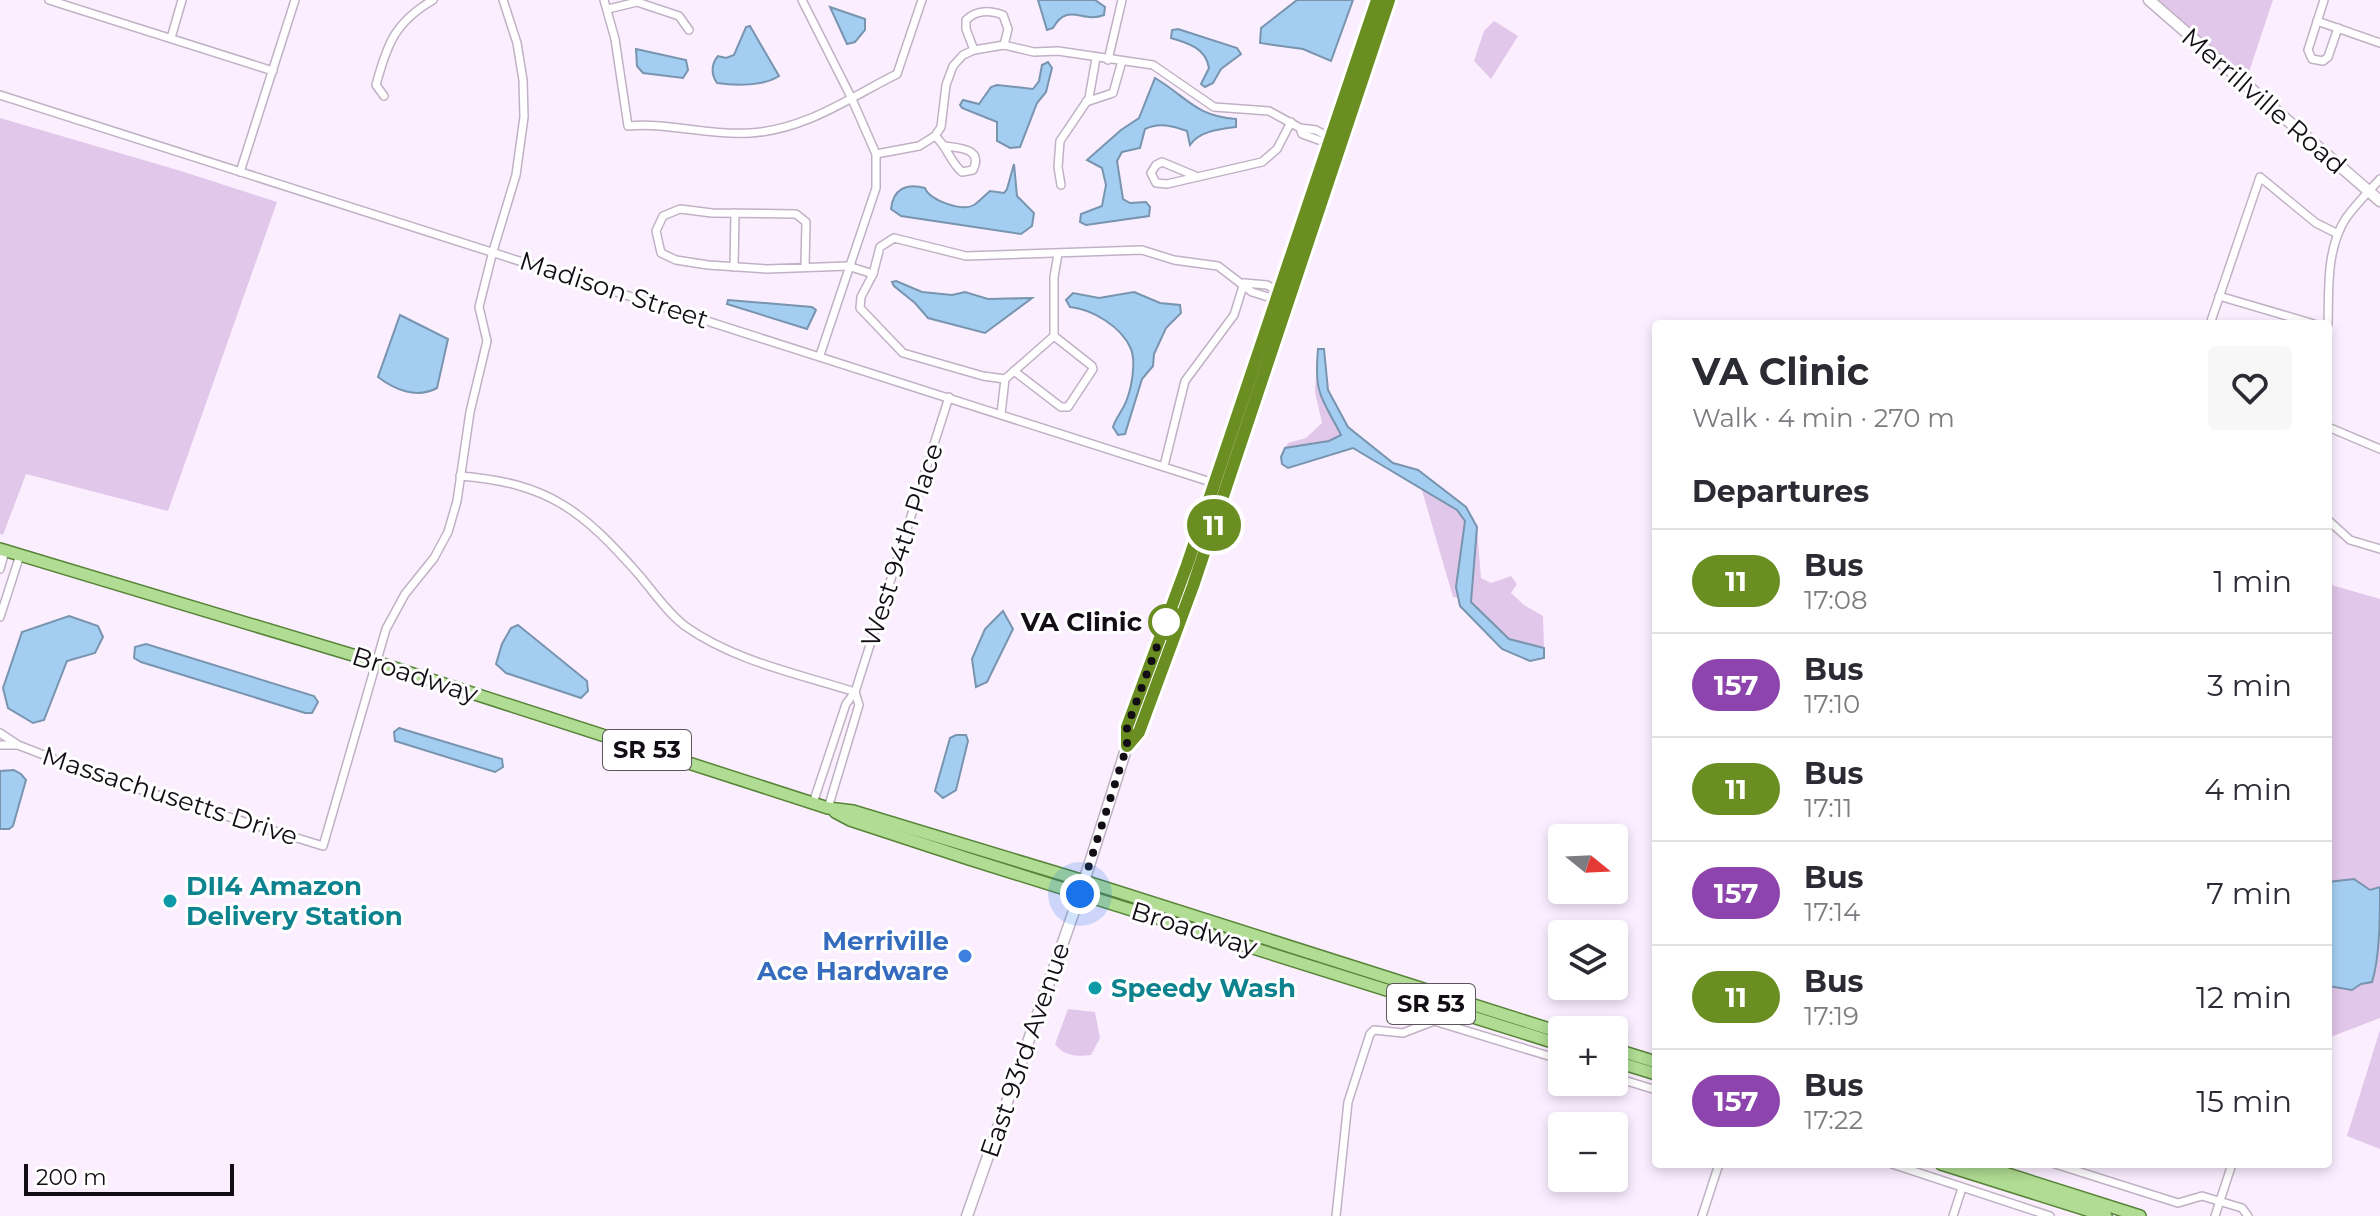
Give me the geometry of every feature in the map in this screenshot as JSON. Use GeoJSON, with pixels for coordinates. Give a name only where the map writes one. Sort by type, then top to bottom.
{"type":"FeatureCollection","features":[{"type":"Feature","properties":{"kind":"main road","name":"Broadway"},"geometry":{"type":"LineString","coordinates":[[2,550],[376,662],[813,803],[850,820],[1548,1041]]}},
{"type":"Feature","properties":{"kind":"main road","name":"Broadway"},"geometry":{"type":"LineString","coordinates":[[828,808],[853,811],[1084,881],[1548,1029]]}},
{"type":"Feature","properties":{"kind":"main road"},"geometry":{"type":"LineString","coordinates":[[1628,1053],[1652,1061]]}},
{"type":"Feature","properties":{"kind":"main road"},"geometry":{"type":"LineString","coordinates":[[1628,1065],[1652,1073]]}},
{"type":"Feature","properties":{"kind":"main road"},"geometry":{"type":"LineString","coordinates":[[1954,1168],[2106,1216]]}},
{"type":"Feature","properties":{"kind":"main road"},"geometry":{"type":"LineString","coordinates":[[1989,1168],[2140,1216]]}},
{"type":"Feature","properties":{"kind":"street"},"geometry":{"type":"LineString","coordinates":[[49,0],[75,4],[273,71]]}},
{"type":"Feature","properties":{"kind":"street"},"geometry":{"type":"LineString","coordinates":[[171,38],[182,0]]}},
{"type":"Feature","properties":{"kind":"street"},"geometry":{"type":"LineString","coordinates":[[240,172],[295,0]]}},
{"type":"Feature","properties":{"kind":"street"},"geometry":{"type":"LineString","coordinates":[[384,96],[376,85],[390,40],[404,20],[433,0]]}},
{"type":"Feature","properties":{"kind":"street"},"geometry":{"type":"LineString","coordinates":[[376,662],[386,629],[405,594],[434,558],[448,532],[457,501],[470,412],[487,341],[479,307],[516,175],[524,117],[523,80],[517,43],[503,0]]}},
{"type":"Feature","properties":{"kind":"street"},"geometry":{"type":"LineString","coordinates":[[604,0],[628,126],[650,124],[749,133],[786,128],[814,118],[897,74],[922,0]]}},
{"type":"Feature","properties":{"kind":"street"},"geometry":{"type":"LineString","coordinates":[[802,0],[876,154],[876,188],[820,355]]}},
{"type":"Feature","properties":{"kind":"street"},"geometry":{"type":"LineString","coordinates":[[1108,60],[1122,0]]}},
{"type":"Feature","properties":{"kind":"street","name":"East 93rd Avenue"},"geometry":{"type":"LineString","coordinates":[[1127,746],[1139,732],[1193,586],[1290,300],[1377,0]]}},
{"type":"Feature","properties":{"kind":"street","name":"East 93rd Avenue"},"geometry":{"type":"LineString","coordinates":[[967,1216],[1080,894],[1127,746],[1127,727],[1278,296],[1389,0]]}},
{"type":"Feature","properties":{"kind":"street","name":"Merrillville Road"},"geometry":{"type":"LineString","coordinates":[[2149,0],[2380,201]]}},
{"type":"Feature","properties":{"kind":"street"},"geometry":{"type":"LineString","coordinates":[[2324,0],[2309,55],[2317,61],[2328,57],[2338,28]]}},
{"type":"Feature","properties":{"kind":"street"},"geometry":{"type":"LineString","coordinates":[[608,9],[637,2],[679,16],[689,30]]}},
{"type":"Feature","properties":{"kind":"street"},"geometry":{"type":"LineString","coordinates":[[974,50],[966,20],[972,14],[985,11],[1003,15],[1007,21],[1008,46]]}},
{"type":"Feature","properties":{"kind":"street"},"geometry":{"type":"LineString","coordinates":[[2317,21],[2380,43]]}},
{"type":"Feature","properties":{"kind":"street"},"geometry":{"type":"LineString","coordinates":[[876,154],[919,146],[935,136],[941,127],[946,85],[953,66],[963,55],[974,50],[1008,46],[1034,52],[1058,51],[1153,65],[1214,107],[1269,111],[1334,142]]}},
{"type":"Feature","properties":{"kind":"street"},"geometry":{"type":"LineString","coordinates":[[1061,185],[1058,167],[1060,141],[1086,102],[1096,58]]}},
{"type":"Feature","properties":{"kind":"street"},"geometry":{"type":"LineString","coordinates":[[1086,102],[1113,93],[1122,61]]}},
{"type":"Feature","properties":{"kind":"street","name":"Madison Street"},"geometry":{"type":"LineString","coordinates":[[0,95],[1227,486]]}},
{"type":"Feature","properties":{"kind":"street"},"geometry":{"type":"LineString","coordinates":[[1198,177],[1162,162],[1151,173],[1155,181],[1162,185],[1198,177],[1262,162],[1277,149],[1291,122]]}},
{"type":"Feature","properties":{"kind":"street"},"geometry":{"type":"LineString","coordinates":[[935,136],[945,146],[956,167],[962,172],[973,170],[977,162],[971,151],[945,146]]}},
{"type":"Feature","properties":{"kind":"street"},"geometry":{"type":"LineString","coordinates":[[2211,320],[2260,177],[2316,223],[2338,234]]}},
{"type":"Feature","properties":{"kind":"street"},"geometry":{"type":"LineString","coordinates":[[2328,320],[2329,276],[2338,234],[2347,218],[2380,179]]}},
{"type":"Feature","properties":{"kind":"street"},"geometry":{"type":"LineString","coordinates":[[805,266],[806,222],[796,214],[680,209],[663,216],[656,231],[661,253],[676,260],[767,269],[848,266],[873,274]]}},
{"type":"Feature","properties":{"kind":"street"},"geometry":{"type":"LineString","coordinates":[[734,267],[735,213]]}},
{"type":"Feature","properties":{"kind":"street"},"geometry":{"type":"LineString","coordinates":[[1005,379],[983,376],[903,353],[860,308],[861,297],[873,274],[880,247],[894,238],[966,256],[1142,250],[1174,260],[1218,266],[1244,283],[1267,285],[1278,296],[1290,300]]}},
{"type":"Feature","properties":{"kind":"street"},"geometry":{"type":"LineString","coordinates":[[1001,414],[1005,379],[1054,336],[1054,277],[1058,254]]}},
{"type":"Feature","properties":{"kind":"street"},"geometry":{"type":"LineString","coordinates":[[1164,466],[1185,381],[1234,315],[1244,283]]}},
{"type":"Feature","properties":{"kind":"street"},"geometry":{"type":"LineString","coordinates":[[2219,296],[2300,320]]}},
{"type":"Feature","properties":{"kind":"street"},"geometry":{"type":"LineString","coordinates":[[1014,371],[1061,407],[1068,407],[1093,369],[1054,336]]}},
{"type":"Feature","properties":{"kind":"street","name":"West 94th Place"},"geometry":{"type":"LineString","coordinates":[[813,803],[846,704],[855,692],[949,397]]}},
{"type":"Feature","properties":{"kind":"street"},"geometry":{"type":"LineString","coordinates":[[2332,429],[2380,449]]}},
{"type":"Feature","properties":{"kind":"street"},"geometry":{"type":"LineString","coordinates":[[460,476],[499,479],[553,497],[593,526],[681,623],[702,637],[732,652],[855,692]]}},
{"type":"Feature","properties":{"kind":"street"},"geometry":{"type":"LineString","coordinates":[[2332,524],[2350,540],[2380,549]]}},
{"type":"Feature","properties":{"kind":"street"},"geometry":{"type":"LineString","coordinates":[[0,569],[2,550]]}},
{"type":"Feature","properties":{"kind":"street"},"geometry":{"type":"LineString","coordinates":[[0,617],[20,555]]}},
{"type":"Feature","properties":{"kind":"street","name":"Massachusetts Drive"},"geometry":{"type":"LineString","coordinates":[[18,745],[103,778],[323,846],[376,662]]}},
{"type":"Feature","properties":{"kind":"street","name":"West 94th Place"},"geometry":{"type":"LineString","coordinates":[[828,808],[859,705],[855,692]]}},
{"type":"Feature","properties":{"kind":"street"},"geometry":{"type":"LineString","coordinates":[[0,733],[18,745]]}},
{"type":"Feature","properties":{"kind":"street"},"geometry":{"type":"LineString","coordinates":[[0,745],[18,745]]}},
{"type":"Feature","properties":{"kind":"street"},"geometry":{"type":"LineString","coordinates":[[1336,1216],[1348,1102],[1370,1034],[1374,1030],[1403,1033],[1434,1021],[1548,1056]]}},
{"type":"Feature","properties":{"kind":"street"},"geometry":{"type":"LineString","coordinates":[[1628,1081],[1652,1089]]}},
{"type":"Feature","properties":{"kind":"street"},"geometry":{"type":"LineString","coordinates":[[1702,1216],[1718,1168]]}},
{"type":"Feature","properties":{"kind":"street"},"geometry":{"type":"LineString","coordinates":[[1904,1168],[2050,1216]]}},
{"type":"Feature","properties":{"kind":"street"},"geometry":{"type":"LineString","coordinates":[[2068,1168],[2178,1203],[2197,1196],[2220,1202],[2242,1208],[2248,1216]]}},
{"type":"Feature","properties":{"kind":"street"},"geometry":{"type":"LineString","coordinates":[[2215,1216],[2231,1168]]}},
{"type":"Feature","properties":{"kind":"street"},"geometry":{"type":"LineString","coordinates":[[1953,1216],[1962,1188]]}},
{"type":"Feature","properties":{"kind":"shaded area"},"geometry":{"type":"Polygon","coordinates":[[[2149,0],[2273,0],[2245,84],[2149,0]]]}},
{"type":"Feature","properties":{"kind":"shaded area"},"geometry":{"type":"Polygon","coordinates":[[[1494,21],[1518,36],[1491,79],[1474,61],[1484,31],[1494,21]]]}},
{"type":"Feature","properties":{"kind":"shaded area"},"geometry":{"type":"Polygon","coordinates":[[[0,118],[277,202],[168,511],[26,474],[3,535],[0,534],[0,118]]]}},
{"type":"Feature","properties":{"kind":"shaded area"},"geometry":{"type":"Polygon","coordinates":[[[1316,375],[1318,391],[1341,435],[1329,441],[1285,448],[1288,443],[1306,438],[1322,423],[1315,392],[1316,375]]]}},
{"type":"Feature","properties":{"kind":"shaded area"},"geometry":{"type":"Polygon","coordinates":[[[1421,487],[1457,510],[1465,521],[1456,587],[1458,598],[1453,597],[1421,487]]]}},
{"type":"Feature","properties":{"kind":"shaded area"},"geometry":{"type":"Polygon","coordinates":[[[1477,527],[1481,578],[1491,583],[1511,576],[1517,584],[1511,593],[1543,616],[1544,648],[1509,639],[1471,602],[1477,527]]]}},
{"type":"Feature","properties":{"kind":"shaded area"},"geometry":{"type":"Polygon","coordinates":[[[2332,585],[2380,599],[2380,1018],[2332,1036],[2332,585]]]}},
{"type":"Feature","properties":{"kind":"shaded area"},"geometry":{"type":"Polygon","coordinates":[[[1068,1009],[1095,1012],[1100,1038],[1091,1055],[1071,1055],[1055,1044],[1068,1009]]]}},
{"type":"Feature","properties":{"kind":"shaded area"},"geometry":{"type":"Polygon","coordinates":[[[2380,1030],[2380,1149],[2347,1136],[2380,1030]]]}},
{"type":"Feature","properties":{"kind":"water"},"geometry":{"type":"Polygon","coordinates":[[[1038,0],[1095,0],[1105,7],[1104,15],[1089,17],[1070,14],[1047,30],[1038,0]]]}},
{"type":"Feature","properties":{"kind":"water"},"geometry":{"type":"Polygon","coordinates":[[[1297,0],[1353,0],[1331,61],[1303,49],[1260,43],[1261,28],[1297,0]]]}},
{"type":"Feature","properties":{"kind":"water"},"geometry":{"type":"Polygon","coordinates":[[[830,7],[865,19],[865,30],[855,42],[847,44],[830,7]]]}},
{"type":"Feature","properties":{"kind":"water"},"geometry":{"type":"Polygon","coordinates":[[[750,26],[779,76],[750,84],[717,83],[714,62],[718,56],[726,58],[734,55],[746,27],[750,26]]]}},
{"type":"Feature","properties":{"kind":"water"},"geometry":{"type":"Polygon","coordinates":[[[1178,29],[1237,48],[1241,54],[1221,69],[1213,83],[1205,87],[1201,84],[1209,68],[1207,61],[1195,47],[1171,38],[1172,30],[1178,29]]]}},
{"type":"Feature","properties":{"kind":"water"},"geometry":{"type":"Polygon","coordinates":[[[636,49],[686,60],[688,70],[683,78],[643,73],[637,66],[636,49]]]}},
{"type":"Feature","properties":{"kind":"water"},"geometry":{"type":"Polygon","coordinates":[[[1048,62],[1052,68],[1046,92],[1037,103],[1020,147],[1010,148],[997,141],[997,122],[960,105],[963,100],[979,104],[991,87],[997,85],[1033,89],[1039,81],[1042,65],[1048,62]]]}},
{"type":"Feature","properties":{"kind":"water"},"geometry":{"type":"Polygon","coordinates":[[[1155,78],[1201,110],[1236,119],[1236,127],[1204,134],[1190,145],[1187,131],[1161,125],[1145,129],[1140,148],[1122,152],[1117,161],[1123,199],[1130,203],[1146,202],[1150,207],[1149,216],[1086,225],[1080,222],[1081,214],[1102,206],[1106,185],[1102,168],[1087,160],[1139,118],[1155,78]]]}},
{"type":"Feature","properties":{"kind":"water"},"geometry":{"type":"Polygon","coordinates":[[[1014,164],[1017,196],[1034,213],[1032,226],[1021,234],[901,216],[891,209],[898,192],[912,186],[925,188],[946,204],[969,207],[990,191],[1004,193],[1014,164]]]}},
{"type":"Feature","properties":{"kind":"water"},"geometry":{"type":"Polygon","coordinates":[[[892,282],[922,292],[952,295],[965,292],[988,299],[1032,298],[985,333],[928,318],[894,286],[892,282]]]}},
{"type":"Feature","properties":{"kind":"water"},"geometry":{"type":"Polygon","coordinates":[[[1134,292],[1160,303],[1180,305],[1181,313],[1166,328],[1154,354],[1153,366],[1142,379],[1125,434],[1118,435],[1113,427],[1126,403],[1130,387],[1133,367],[1131,349],[1114,327],[1097,315],[1070,307],[1066,300],[1073,293],[1099,298],[1134,292]]]}},
{"type":"Feature","properties":{"kind":"water"},"geometry":{"type":"Polygon","coordinates":[[[728,300],[812,307],[816,310],[807,329],[727,304],[728,300]]]}},
{"type":"Feature","properties":{"kind":"water"},"geometry":{"type":"Polygon","coordinates":[[[400,315],[448,339],[437,388],[422,393],[406,392],[378,377],[400,315]]]}},
{"type":"Feature","properties":{"kind":"water"},"geometry":{"type":"Polygon","coordinates":[[[1318,349],[1324,349],[1328,390],[1348,427],[1393,463],[1418,470],[1466,507],[1477,527],[1471,602],[1509,639],[1544,648],[1544,658],[1530,661],[1502,649],[1460,606],[1456,587],[1465,521],[1457,510],[1353,448],[1288,468],[1282,464],[1285,448],[1329,441],[1341,435],[1320,395],[1318,349]]]}},
{"type":"Feature","properties":{"kind":"water"},"geometry":{"type":"Polygon","coordinates":[[[1003,611],[1013,629],[987,682],[976,687],[972,659],[985,629],[1003,611]]]}},
{"type":"Feature","properties":{"kind":"water"},"geometry":{"type":"Polygon","coordinates":[[[69,616],[98,626],[103,637],[95,653],[67,661],[44,720],[33,723],[8,708],[3,688],[22,632],[69,616]]]}},
{"type":"Feature","properties":{"kind":"water"},"geometry":{"type":"Polygon","coordinates":[[[518,625],[587,681],[588,691],[581,698],[506,673],[496,664],[511,628],[518,625]]]}},
{"type":"Feature","properties":{"kind":"water"},"geometry":{"type":"Polygon","coordinates":[[[146,644],[314,696],[318,702],[312,713],[305,713],[141,662],[134,658],[135,647],[146,644]]]}},
{"type":"Feature","properties":{"kind":"water"},"geometry":{"type":"Polygon","coordinates":[[[399,728],[502,759],[503,767],[495,772],[395,741],[394,732],[399,728]]]}},
{"type":"Feature","properties":{"kind":"water"},"geometry":{"type":"Polygon","coordinates":[[[966,735],[968,741],[956,790],[943,798],[935,791],[950,738],[966,735]]]}},
{"type":"Feature","properties":{"kind":"water"},"geometry":{"type":"Polygon","coordinates":[[[14,770],[26,780],[13,826],[0,829],[0,771],[14,770]]]}},
{"type":"Feature","properties":{"kind":"water"},"geometry":{"type":"Polygon","coordinates":[[[2354,879],[2370,890],[2380,887],[2375,972],[2372,982],[2352,990],[2332,987],[2332,882],[2354,879]]]}},
{"type":"Feature","properties":{"kind":"bus line","name":"11"},"geometry":{"type":"LineString","coordinates":[[1377,0],[1187,565],[1127,727],[1127,746],[1139,732],[1193,586],[1389,0]]}},
{"type":"Feature","properties":{"kind":"place","name":"VA Clinic"},"geometry":{"type":"Point","coordinates":[1166,622]}},
{"type":"Feature","properties":{"kind":"place","name":"DII4 Amazon Delivery Station"},"geometry":{"type":"Point","coordinates":[170,901]}},
{"type":"Feature","properties":{"kind":"place","name":"Merriville Ace Hardware"},"geometry":{"type":"Point","coordinates":[965,956]}},
{"type":"Feature","properties":{"kind":"place","name":"Speedy Wash"},"geometry":{"type":"Point","coordinates":[1095,988]}},
{"type":"Feature","properties":{"kind":"route"},"geometry":{"type":"LineString","coordinates":[[1080,894],[1127,746],[1127,727],[1166,622]]}}]}
